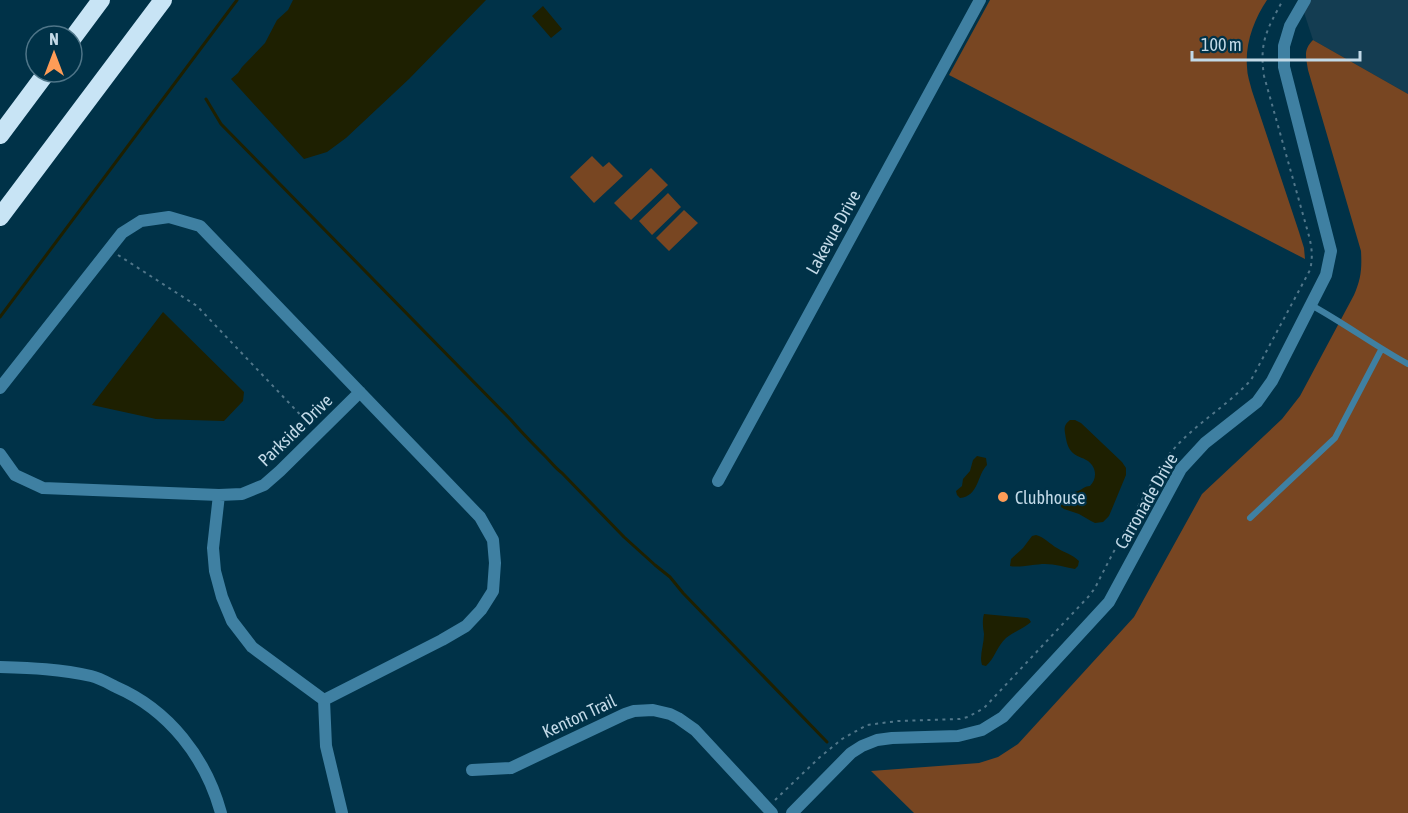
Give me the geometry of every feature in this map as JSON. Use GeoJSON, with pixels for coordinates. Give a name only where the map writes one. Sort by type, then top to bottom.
{"type":"FeatureCollection","features":[{"type":"Feature","properties":{"kind":"highway"},"geometry":{"type":"LineString","coordinates":[[83,24],[101,0]]}},
{"type":"Feature","properties":{"kind":"highway"},"geometry":{"type":"LineString","coordinates":[[0,217],[163,0]]}},
{"type":"Feature","properties":{"kind":"highway"},"geometry":{"type":"LineString","coordinates":[[0,135],[38,84]]}},
{"type":"Feature","properties":{"kind":"street","name":"Lakevue Drive"},"geometry":{"type":"LineString","coordinates":[[718,482],[981,0]]}},
{"type":"Feature","properties":{"kind":"street","name":"Carronade Drive"},"geometry":{"type":"LineString","coordinates":[[792,813],[851,753],[862,746],[877,740],[892,738],[958,736],[982,730],[1003,717],[1109,602],[1181,469],[1205,443],[1257,402],[1272,381],[1326,275],[1331,251],[1284,67],[1284,46],[1290,26],[1305,0]]}},
{"type":"Feature","properties":{"kind":"street"},"geometry":{"type":"LineString","coordinates":[[0,388],[122,233],[141,221],[170,216],[200,226],[480,517],[493,540],[495,563],[493,591],[481,610],[466,626],[324,700]]}},
{"type":"Feature","properties":{"kind":"street","name":"Parkside Drive"},"geometry":{"type":"LineString","coordinates":[[5,471],[43,488],[242,494],[264,485],[360,392]]}},
{"type":"Feature","properties":{"kind":"street"},"geometry":{"type":"LineString","coordinates":[[0,454],[5,471]]}},
{"type":"Feature","properties":{"kind":"street"},"geometry":{"type":"LineString","coordinates":[[219,495],[213,548],[215,571],[232,621],[252,647],[324,700]]}},
{"type":"Feature","properties":{"kind":"street"},"geometry":{"type":"LineString","coordinates":[[0,667],[53,669],[94,676],[126,691],[151,707],[174,726],[192,748],[209,777],[221,813]]}},
{"type":"Feature","properties":{"kind":"street"},"geometry":{"type":"LineString","coordinates":[[324,700],[326,746],[342,813]]}},
{"type":"Feature","properties":{"kind":"street","name":"Kenton Trail"},"geometry":{"type":"LineString","coordinates":[[472,770],[511,768],[625,714],[644,710],[664,712],[678,717],[695,730],[772,808]]}},
{"type":"Feature","properties":{"kind":"lane"},"geometry":{"type":"LineString","coordinates":[[1310,305],[1381,350],[1408,364]]}},
{"type":"Feature","properties":{"kind":"lane"},"geometry":{"type":"LineString","coordinates":[[1250,518],[1335,438],[1381,350]]}},
{"type":"Feature","properties":{"kind":"path"},"geometry":{"type":"LineString","coordinates":[[772,808],[820,757],[842,739],[867,725],[898,721],[960,719],[984,708],[1095,588],[1141,501],[1172,451],[1251,380],[1310,270],[1312,260],[1309,236],[1264,76],[1262,61],[1265,36],[1283,0]]}},
{"type":"Feature","properties":{"kind":"path"},"geometry":{"type":"LineString","coordinates":[[109,249],[197,306],[318,434]]}},
{"type":"Feature","properties":{"kind":"shaded area"},"geometry":{"type":"Polygon","coordinates":[[[293,0],[486,0],[409,79],[346,138],[327,152],[304,159],[231,79],[265,43],[277,20],[288,10],[293,0]]]}},
{"type":"Feature","properties":{"kind":"shaded area"},"geometry":{"type":"Polygon","coordinates":[[[990,0],[1267,0],[1254,23],[1249,41],[1248,73],[1304,248],[1305,259],[949,75],[990,0]]]}},
{"type":"Feature","properties":{"kind":"shaded area"},"geometry":{"type":"Polygon","coordinates":[[[1300,0],[1408,0],[1408,94],[1313,40],[1300,0]]]}},
{"type":"Feature","properties":{"kind":"shaded area"},"geometry":{"type":"Polygon","coordinates":[[[543,6],[562,29],[551,38],[532,16],[543,6]]]}},
{"type":"Feature","properties":{"kind":"shaded area"},"geometry":{"type":"Polygon","coordinates":[[[1313,40],[1408,94],[1408,813],[914,813],[871,771],[979,763],[998,757],[1018,744],[1134,617],[1202,494],[1282,419],[1300,396],[1354,295],[1360,274],[1361,251],[1308,70],[1306,50],[1313,40]]]}},
{"type":"Feature","properties":{"kind":"shaded area"},"geometry":{"type":"Polygon","coordinates":[[[592,156],[603,167],[609,162],[623,176],[594,203],[570,177],[592,156]]]}},
{"type":"Feature","properties":{"kind":"shaded area"},"geometry":{"type":"Polygon","coordinates":[[[651,168],[668,185],[631,220],[614,203],[651,168]]]}},
{"type":"Feature","properties":{"kind":"shaded area"},"geometry":{"type":"Polygon","coordinates":[[[668,193],[681,207],[652,235],[639,221],[668,193]]]}},
{"type":"Feature","properties":{"kind":"shaded area"},"geometry":{"type":"Polygon","coordinates":[[[684,210],[698,223],[669,251],[656,238],[684,210]]]}},
{"type":"Feature","properties":{"kind":"shaded area"},"geometry":{"type":"Polygon","coordinates":[[[163,312],[244,392],[243,401],[224,421],[156,419],[92,405],[163,312]]]}},
{"type":"Feature","properties":{"kind":"shaded area"},"geometry":{"type":"Polygon","coordinates":[[[1070,420],[1081,423],[1126,468],[1126,475],[1109,516],[1103,522],[1095,523],[1061,507],[1061,497],[1090,486],[1095,477],[1091,464],[1075,455],[1069,447],[1065,429],[1070,420]]]}},
{"type":"Feature","properties":{"kind":"shaded area"},"geometry":{"type":"Polygon","coordinates":[[[977,456],[986,458],[987,465],[971,493],[960,498],[956,491],[962,486],[963,479],[970,471],[973,460],[977,456]]]}},
{"type":"Feature","properties":{"kind":"shaded area"},"geometry":{"type":"Polygon","coordinates":[[[1036,535],[1071,555],[1079,561],[1078,566],[1075,569],[1049,564],[1010,566],[1011,559],[1032,536],[1036,535]]]}},
{"type":"Feature","properties":{"kind":"shaded area"},"geometry":{"type":"Polygon","coordinates":[[[984,614],[1027,618],[1031,622],[1006,638],[986,666],[982,665],[981,658],[984,614]]]}},
{"type":"Feature","properties":{"kind":"waterway"},"geometry":{"type":"LineString","coordinates":[[0,317],[237,0]]}},
{"type":"Feature","properties":{"kind":"waterway"},"geometry":{"type":"LineString","coordinates":[[206,99],[221,124],[624,537],[670,577],[827,742]]}},
{"type":"Feature","properties":{"kind":"place","name":"Clubhouse"},"geometry":{"type":"Point","coordinates":[1003,497]}}]}
